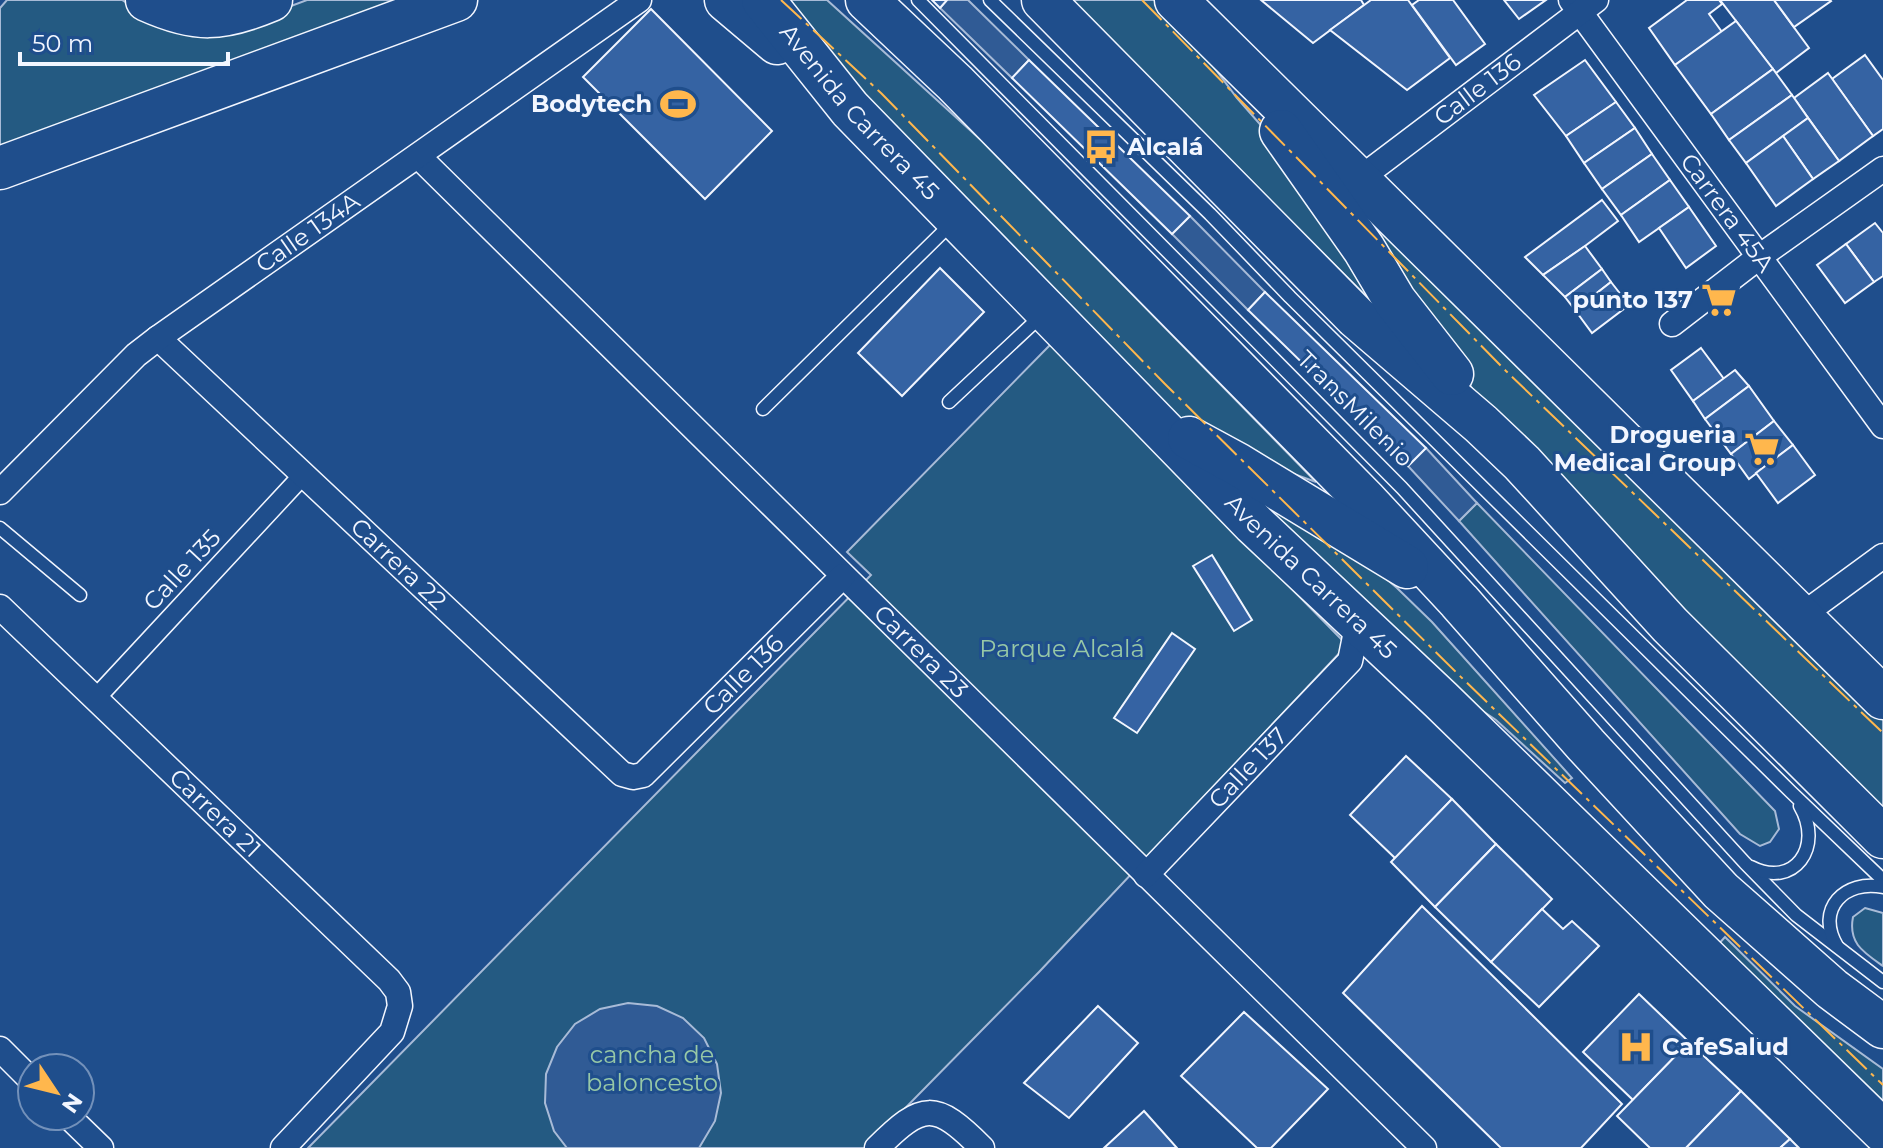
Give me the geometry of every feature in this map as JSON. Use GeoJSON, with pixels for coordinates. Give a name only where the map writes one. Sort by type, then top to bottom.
{"type":"FeatureCollection","features":[{"type":"Feature","properties":{"kind":"highway"},"geometry":{"type":"LineString","coordinates":[[147,0],[177,13],[206,16],[239,13],[271,0]]}},
{"type":"Feature","properties":{"kind":"highway"},"geometry":{"type":"LineString","coordinates":[[0,168],[456,0]]}},
{"type":"Feature","properties":{"kind":"highway"},"geometry":{"type":"LineString","coordinates":[[726,0],[850,109]]}},
{"type":"Feature","properties":{"kind":"highway","name":"Avenida Carrera 45"},"geometry":{"type":"LineString","coordinates":[[763,0],[850,109],[1254,524],[1366,645],[1883,1131]]}},
{"type":"Feature","properties":{"kind":"highway"},"geometry":{"type":"LineString","coordinates":[[867,0],[965,94],[1366,501],[1721,891],[1832,989],[1883,1027]]}},
{"type":"Feature","properties":{"kind":"highway"},"geometry":{"type":"LineString","coordinates":[[1043,0],[1356,317],[1522,463],[1670,625],[1883,837]]}},
{"type":"Feature","properties":{"kind":"highway"},"geometry":{"type":"LineString","coordinates":[[1187,12],[1298,154],[1364,249],[1395,301],[1522,463]]}},
{"type":"Feature","properties":{"kind":"highway"},"geometry":{"type":"LineString","coordinates":[[1187,12],[1883,698]]}},
{"type":"Feature","properties":{"kind":"highway"},"geometry":{"type":"LineString","coordinates":[[1138,404],[1181,434],[1329,518],[1459,601]]}},
{"type":"Feature","properties":{"kind":"street","name":"Calle 134A"},"geometry":{"type":"LineString","coordinates":[[0,492],[136,355],[158,338],[639,0]]}},
{"type":"Feature","properties":{"kind":"street","name":"Calle 136"},"geometry":{"type":"LineString","coordinates":[[1358,180],[1582,4]]}},
{"type":"Feature","properties":{"kind":"street","name":"Carrera 45A"},"geometry":{"type":"LineString","coordinates":[[1582,4],[1759,257],[1883,426]]}},
{"type":"Feature","properties":{"kind":"street","name":"Carrera 23"},"geometry":{"type":"LineString","coordinates":[[418,156],[1424,1148]]}},
{"type":"Feature","properties":{"kind":"street"},"geometry":{"type":"LineString","coordinates":[[1672,324],[1759,257],[1883,169]]}},
{"type":"Feature","properties":{"kind":"street","name":"Carrera 22"},"geometry":{"type":"LineString","coordinates":[[158,338],[622,774],[633,777],[643,775]]}},
{"type":"Feature","properties":{"kind":"street","name":"Calle 135"},"geometry":{"type":"LineString","coordinates":[[96,698],[303,475]]}},
{"type":"Feature","properties":{"kind":"street"},"geometry":{"type":"LineString","coordinates":[[1801,616],[1883,556]]}},
{"type":"Feature","properties":{"kind":"street","name":"Calle 136"},"geometry":{"type":"LineString","coordinates":[[643,775],[843,576]]}},
{"type":"Feature","properties":{"kind":"street","name":"Carrera 21"},"geometry":{"type":"LineString","coordinates":[[0,607],[398,992],[400,1006],[392,1032],[283,1148]]}},
{"type":"Feature","properties":{"kind":"street","name":"Calle 137"},"geometry":{"type":"LineString","coordinates":[[1146,875],[1366,645]]}},
{"type":"Feature","properties":{"kind":"street"},"geometry":{"type":"LineString","coordinates":[[0,1049],[16,1065]]}},
{"type":"Feature","properties":{"kind":"street"},"geometry":{"type":"LineString","coordinates":[[877,1148],[916,1114],[933,1113],[949,1118],[982,1148]]}},
{"type":"Feature","properties":{"kind":"street"},"geometry":{"type":"LineString","coordinates":[[84,1132],[101,1148]]}},
{"type":"Feature","properties":{"kind":"lane","name":"TransMilenio"},"geometry":{"type":"LineString","coordinates":[[918,0],[1402,488],[1796,915],[1883,982]]}},
{"type":"Feature","properties":{"kind":"lane","name":"TransMilenio"},"geometry":{"type":"LineString","coordinates":[[990,0],[1883,880]]}},
{"type":"Feature","properties":{"kind":"lane"},"geometry":{"type":"LineString","coordinates":[[763,409],[956,219]]}},
{"type":"Feature","properties":{"kind":"lane"},"geometry":{"type":"LineString","coordinates":[[949,402],[1047,311]]}},
{"type":"Feature","properties":{"kind":"lane"},"geometry":{"type":"LineString","coordinates":[[0,528],[80,595]]}},
{"type":"Feature","properties":{"kind":"lane","name":"TransMilenio"},"geometry":{"type":"LineString","coordinates":[[1745,863],[1762,873],[1782,872],[1799,863],[1810,846],[1810,826],[1791,792]]}},
{"type":"Feature","properties":{"kind":"lane"},"geometry":{"type":"LineString","coordinates":[[1840,951],[1831,935],[1829,917],[1836,900],[1850,888],[1868,884],[1883,887]]}},
{"type":"Feature","properties":{"kind":"green space"},"geometry":{"type":"Polygon","coordinates":[[[7,0],[122,0],[151,18],[227,30],[307,0],[402,0],[0,148],[0,8],[7,0]]]}},
{"type":"Feature","properties":{"kind":"green space"},"geometry":{"type":"Polygon","coordinates":[[[781,0],[827,0],[982,141],[1316,482],[1232,447],[1153,402],[873,113],[781,0]]]}},
{"type":"Feature","properties":{"kind":"green space"},"geometry":{"type":"Polygon","coordinates":[[[1070,0],[1156,0],[1195,42],[1237,98],[1279,146],[1395,325],[1070,0]]]}},
{"type":"Feature","properties":{"kind":"green space"},"geometry":{"type":"Polygon","coordinates":[[[1365,216],[1883,713],[1883,812],[1658,589],[1474,391],[1423,316],[1365,216]]]}},
{"type":"Feature","properties":{"kind":"green space","name":"Parque Alcalá"},"geometry":{"type":"Polygon","coordinates":[[[1051,344],[1347,645],[1039,972],[866,1148],[308,1148],[871,575],[847,552],[1051,344]]]}},
{"type":"Feature","properties":{"kind":"green space"},"geometry":{"type":"Polygon","coordinates":[[[1234,485],[1344,543],[1397,588],[1432,622],[1572,778],[1565,783],[1496,720],[1453,691],[1234,485]]]}},
{"type":"Feature","properties":{"kind":"green space"},"geometry":{"type":"Polygon","coordinates":[[[1477,503],[1775,811],[1779,829],[1770,842],[1760,846],[1740,834],[1459,521],[1477,503]]]}},
{"type":"Feature","properties":{"kind":"green space"},"geometry":{"type":"Polygon","coordinates":[[[1865,908],[1883,913],[1883,966],[1863,951],[1853,934],[1853,917],[1865,908]]]}},
{"type":"Feature","properties":{"kind":"green space"},"geometry":{"type":"Polygon","coordinates":[[[1725,937],[1795,1006],[1883,1069],[1883,1111],[1715,948],[1725,937]]]}},
{"type":"Feature","properties":{"kind":"shaded area"},"geometry":{"type":"Polygon","coordinates":[[[947,0],[968,0],[1029,60],[1012,78],[940,8],[947,0]]]}},
{"type":"Feature","properties":{"kind":"shaded area"},"geometry":{"type":"Polygon","coordinates":[[[1190,216],[1265,292],[1248,310],[1172,234],[1190,216]]]}},
{"type":"Feature","properties":{"kind":"shaded area"},"geometry":{"type":"Polygon","coordinates":[[[1426,448],[1477,503],[1459,521],[1408,466],[1426,448]]]}},
{"type":"Feature","properties":{"kind":"shaded area"},"geometry":{"type":"Polygon","coordinates":[[[628,1003],[657,1006],[683,1018],[704,1038],[717,1064],[721,1093],[715,1121],[699,1148],[567,1148],[554,1131],[545,1103],[546,1074],[557,1047],[575,1024],[600,1009],[628,1003]]]}},
{"type":"Feature","properties":{"kind":"building"},"geometry":{"type":"Polygon","coordinates":[[[932,0],[947,0],[940,8],[932,0]]]}},
{"type":"Feature","properties":{"kind":"building"},"geometry":{"type":"Polygon","coordinates":[[[1261,0],[1361,0],[1364,5],[1313,43],[1261,0]]]}},
{"type":"Feature","properties":{"kind":"building"},"geometry":{"type":"Polygon","coordinates":[[[1371,0],[1408,0],[1450,58],[1407,90],[1330,30],[1371,0]]]}},
{"type":"Feature","properties":{"kind":"building"},"geometry":{"type":"Polygon","coordinates":[[[1419,0],[1453,0],[1485,44],[1456,65],[1412,5],[1419,0]]]}},
{"type":"Feature","properties":{"kind":"building"},"geometry":{"type":"Polygon","coordinates":[[[1504,0],[1546,0],[1519,19],[1504,0]]]}},
{"type":"Feature","properties":{"kind":"building"},"geometry":{"type":"Polygon","coordinates":[[[1687,0],[1719,0],[1722,4],[1709,14],[1722,32],[1675,65],[1649,28],[1687,0]]]}},
{"type":"Feature","properties":{"kind":"building"},"geometry":{"type":"Polygon","coordinates":[[[1720,0],[1774,0],[1809,48],[1776,73],[1720,0]]]}},
{"type":"Feature","properties":{"kind":"building"},"geometry":{"type":"Polygon","coordinates":[[[1774,0],[1830,0],[1831,1],[1794,27],[1774,0]]]}},
{"type":"Feature","properties":{"kind":"building","name":"Bodytech"},"geometry":{"type":"Polygon","coordinates":[[[651,9],[772,131],[705,199],[583,77],[651,9]]]}},
{"type":"Feature","properties":{"kind":"building"},"geometry":{"type":"Polygon","coordinates":[[[1736,21],[1773,69],[1711,114],[1675,65],[1736,21]]]}},
{"type":"Feature","properties":{"kind":"building"},"geometry":{"type":"Polygon","coordinates":[[[1865,55],[1883,80],[1883,129],[1873,136],[1832,79],[1865,55]]]}},
{"type":"Feature","properties":{"kind":"building","name":"Alcalá"},"geometry":{"type":"Polygon","coordinates":[[[1029,60],[1190,216],[1172,234],[1012,78],[1029,60]]]}},
{"type":"Feature","properties":{"kind":"building"},"geometry":{"type":"Polygon","coordinates":[[[1585,60],[1616,102],[1566,136],[1534,95],[1585,60]]]}},
{"type":"Feature","properties":{"kind":"building"},"geometry":{"type":"Polygon","coordinates":[[[1773,69],[1792,95],[1729,140],[1711,114],[1773,69]]]}},
{"type":"Feature","properties":{"kind":"building"},"geometry":{"type":"Polygon","coordinates":[[[1828,73],[1873,136],[1839,161],[1794,98],[1828,73]]]}},
{"type":"Feature","properties":{"kind":"building"},"geometry":{"type":"Polygon","coordinates":[[[1792,95],[1808,118],[1746,163],[1729,140],[1792,95]]]}},
{"type":"Feature","properties":{"kind":"building"},"geometry":{"type":"Polygon","coordinates":[[[1616,102],[1635,128],[1584,163],[1566,136],[1616,102]]]}},
{"type":"Feature","properties":{"kind":"building"},"geometry":{"type":"Polygon","coordinates":[[[1808,118],[1839,161],[1813,179],[1783,136],[1808,118]]]}},
{"type":"Feature","properties":{"kind":"building"},"geometry":{"type":"Polygon","coordinates":[[[1635,128],[1652,154],[1602,189],[1584,163],[1635,128]]]}},
{"type":"Feature","properties":{"kind":"building"},"geometry":{"type":"Polygon","coordinates":[[[1783,136],[1813,179],[1776,206],[1746,163],[1783,136]]]}},
{"type":"Feature","properties":{"kind":"building"},"geometry":{"type":"Polygon","coordinates":[[[1652,154],[1670,180],[1621,215],[1602,189],[1652,154]]]}},
{"type":"Feature","properties":{"kind":"building"},"geometry":{"type":"Polygon","coordinates":[[[1670,180],[1689,207],[1639,242],[1621,215],[1670,180]]]}},
{"type":"Feature","properties":{"kind":"building"},"geometry":{"type":"Polygon","coordinates":[[[1602,200],[1618,221],[1585,246],[1543,275],[1525,257],[1602,200]]]}},
{"type":"Feature","properties":{"kind":"building"},"geometry":{"type":"Polygon","coordinates":[[[1689,207],[1716,246],[1686,268],[1659,228],[1689,207]]]}},
{"type":"Feature","properties":{"kind":"building"},"geometry":{"type":"Polygon","coordinates":[[[1875,223],[1883,233],[1883,276],[1874,282],[1846,244],[1875,223]]]}},
{"type":"Feature","properties":{"kind":"building"},"geometry":{"type":"Polygon","coordinates":[[[1846,244],[1874,282],[1845,303],[1817,265],[1846,244]]]}},
{"type":"Feature","properties":{"kind":"building"},"geometry":{"type":"Polygon","coordinates":[[[1585,246],[1602,269],[1565,297],[1543,275],[1585,246]]]}},
{"type":"Feature","properties":{"kind":"building"},"geometry":{"type":"Polygon","coordinates":[[[940,268],[984,312],[902,396],[858,353],[940,268]]]}},
{"type":"Feature","properties":{"kind":"building"},"geometry":{"type":"Polygon","coordinates":[[[1602,269],[1611,282],[1575,310],[1565,297],[1602,269]]]}},
{"type":"Feature","properties":{"kind":"building"},"geometry":{"type":"Polygon","coordinates":[[[1611,282],[1629,305],[1592,333],[1575,310],[1611,282]]]}},
{"type":"Feature","properties":{"kind":"building"},"geometry":{"type":"Polygon","coordinates":[[[1265,292],[1426,448],[1408,466],[1248,310],[1265,292]]]}},
{"type":"Feature","properties":{"kind":"building"},"geometry":{"type":"Polygon","coordinates":[[[1701,348],[1724,379],[1693,401],[1671,370],[1701,348]]]}},
{"type":"Feature","properties":{"kind":"building"},"geometry":{"type":"Polygon","coordinates":[[[1735,370],[1749,386],[1705,419],[1693,401],[1735,370]]]}},
{"type":"Feature","properties":{"kind":"building"},"geometry":{"type":"Polygon","coordinates":[[[1749,386],[1774,421],[1731,454],[1705,419],[1749,386]]]}},
{"type":"Feature","properties":{"kind":"building","name":"Drogueria Medical Group"},"geometry":{"type":"Polygon","coordinates":[[[1774,421],[1793,445],[1749,479],[1731,454],[1774,421]]]}},
{"type":"Feature","properties":{"kind":"building"},"geometry":{"type":"Polygon","coordinates":[[[1793,445],[1815,475],[1778,503],[1756,473],[1793,445]]]}},
{"type":"Feature","properties":{"kind":"building"},"geometry":{"type":"Polygon","coordinates":[[[1212,555],[1252,620],[1234,631],[1193,566],[1212,555]]]}},
{"type":"Feature","properties":{"kind":"building"},"geometry":{"type":"Polygon","coordinates":[[[1172,633],[1195,649],[1137,733],[1114,718],[1172,633]]]}},
{"type":"Feature","properties":{"kind":"building"},"geometry":{"type":"Polygon","coordinates":[[[1406,756],[1452,799],[1396,859],[1350,815],[1406,756]]]}},
{"type":"Feature","properties":{"kind":"building"},"geometry":{"type":"Polygon","coordinates":[[[1452,799],[1496,844],[1435,907],[1391,862],[1452,799]]]}},
{"type":"Feature","properties":{"kind":"building"},"geometry":{"type":"Polygon","coordinates":[[[1496,844],[1552,899],[1491,962],[1435,907],[1496,844]]]}},
{"type":"Feature","properties":{"kind":"building"},"geometry":{"type":"Polygon","coordinates":[[[1422,906],[1622,1104],[1581,1148],[1501,1148],[1343,993],[1422,906]]]}},
{"type":"Feature","properties":{"kind":"building"},"geometry":{"type":"Polygon","coordinates":[[[1542,909],[1563,929],[1572,921],[1599,946],[1539,1007],[1491,962],[1542,909]]]}},
{"type":"Feature","properties":{"kind":"building","name":"CafeSalud"},"geometry":{"type":"Polygon","coordinates":[[[1639,994],[1689,1042],[1633,1100],[1583,1052],[1639,994]]]}},
{"type":"Feature","properties":{"kind":"building"},"geometry":{"type":"Polygon","coordinates":[[[1098,1006],[1138,1043],[1069,1118],[1024,1083],[1098,1006]]]}},
{"type":"Feature","properties":{"kind":"building"},"geometry":{"type":"Polygon","coordinates":[[[1244,1012],[1328,1089],[1271,1148],[1257,1148],[1181,1076],[1244,1012]]]}},
{"type":"Feature","properties":{"kind":"building"},"geometry":{"type":"Polygon","coordinates":[[[1689,1042],[1741,1091],[1686,1148],[1650,1148],[1617,1116],[1689,1042]]]}},
{"type":"Feature","properties":{"kind":"building"},"geometry":{"type":"Polygon","coordinates":[[[1741,1091],[1790,1139],[1780,1148],[1686,1148],[1741,1091]]]}},
{"type":"Feature","properties":{"kind":"building"},"geometry":{"type":"Polygon","coordinates":[[[1144,1111],[1177,1148],[1104,1148],[1144,1111]]]}},
{"type":"Feature","properties":{"kind":"building"},"geometry":{"type":"Polygon","coordinates":[[[1790,1139],[1799,1148],[1780,1148],[1790,1139]]]}},
{"type":"Feature","properties":{"kind":"power"},"geometry":{"type":"LineString","coordinates":[[781,0],[881,93],[1165,384],[1464,680],[1883,1085]]}},
{"type":"Feature","properties":{"kind":"power"},"geometry":{"type":"LineString","coordinates":[[1142,0],[1506,371],[1883,733]]}},
{"type":"Feature","properties":{"kind":"place","name":"Bodytech"},"geometry":{"type":"Point","coordinates":[678,104]}},
{"type":"Feature","properties":{"kind":"place","name":"Alcalá"},"geometry":{"type":"Point","coordinates":[1101,147]}},
{"type":"Feature","properties":{"kind":"place","name":"punto 137"},"geometry":{"type":"Point","coordinates":[1719,300]}},
{"type":"Feature","properties":{"kind":"place","name":"Drogueria Medical Group"},"geometry":{"type":"Point","coordinates":[1762,449]}},
{"type":"Feature","properties":{"kind":"place","name":"CafeSalud"},"geometry":{"type":"Point","coordinates":[1636,1047]}},
{"type":"Feature","properties":{"kind":"park label","name":"cancha de baloncesto"},"geometry":{"type":"Point","coordinates":[652,1069]}}]}
